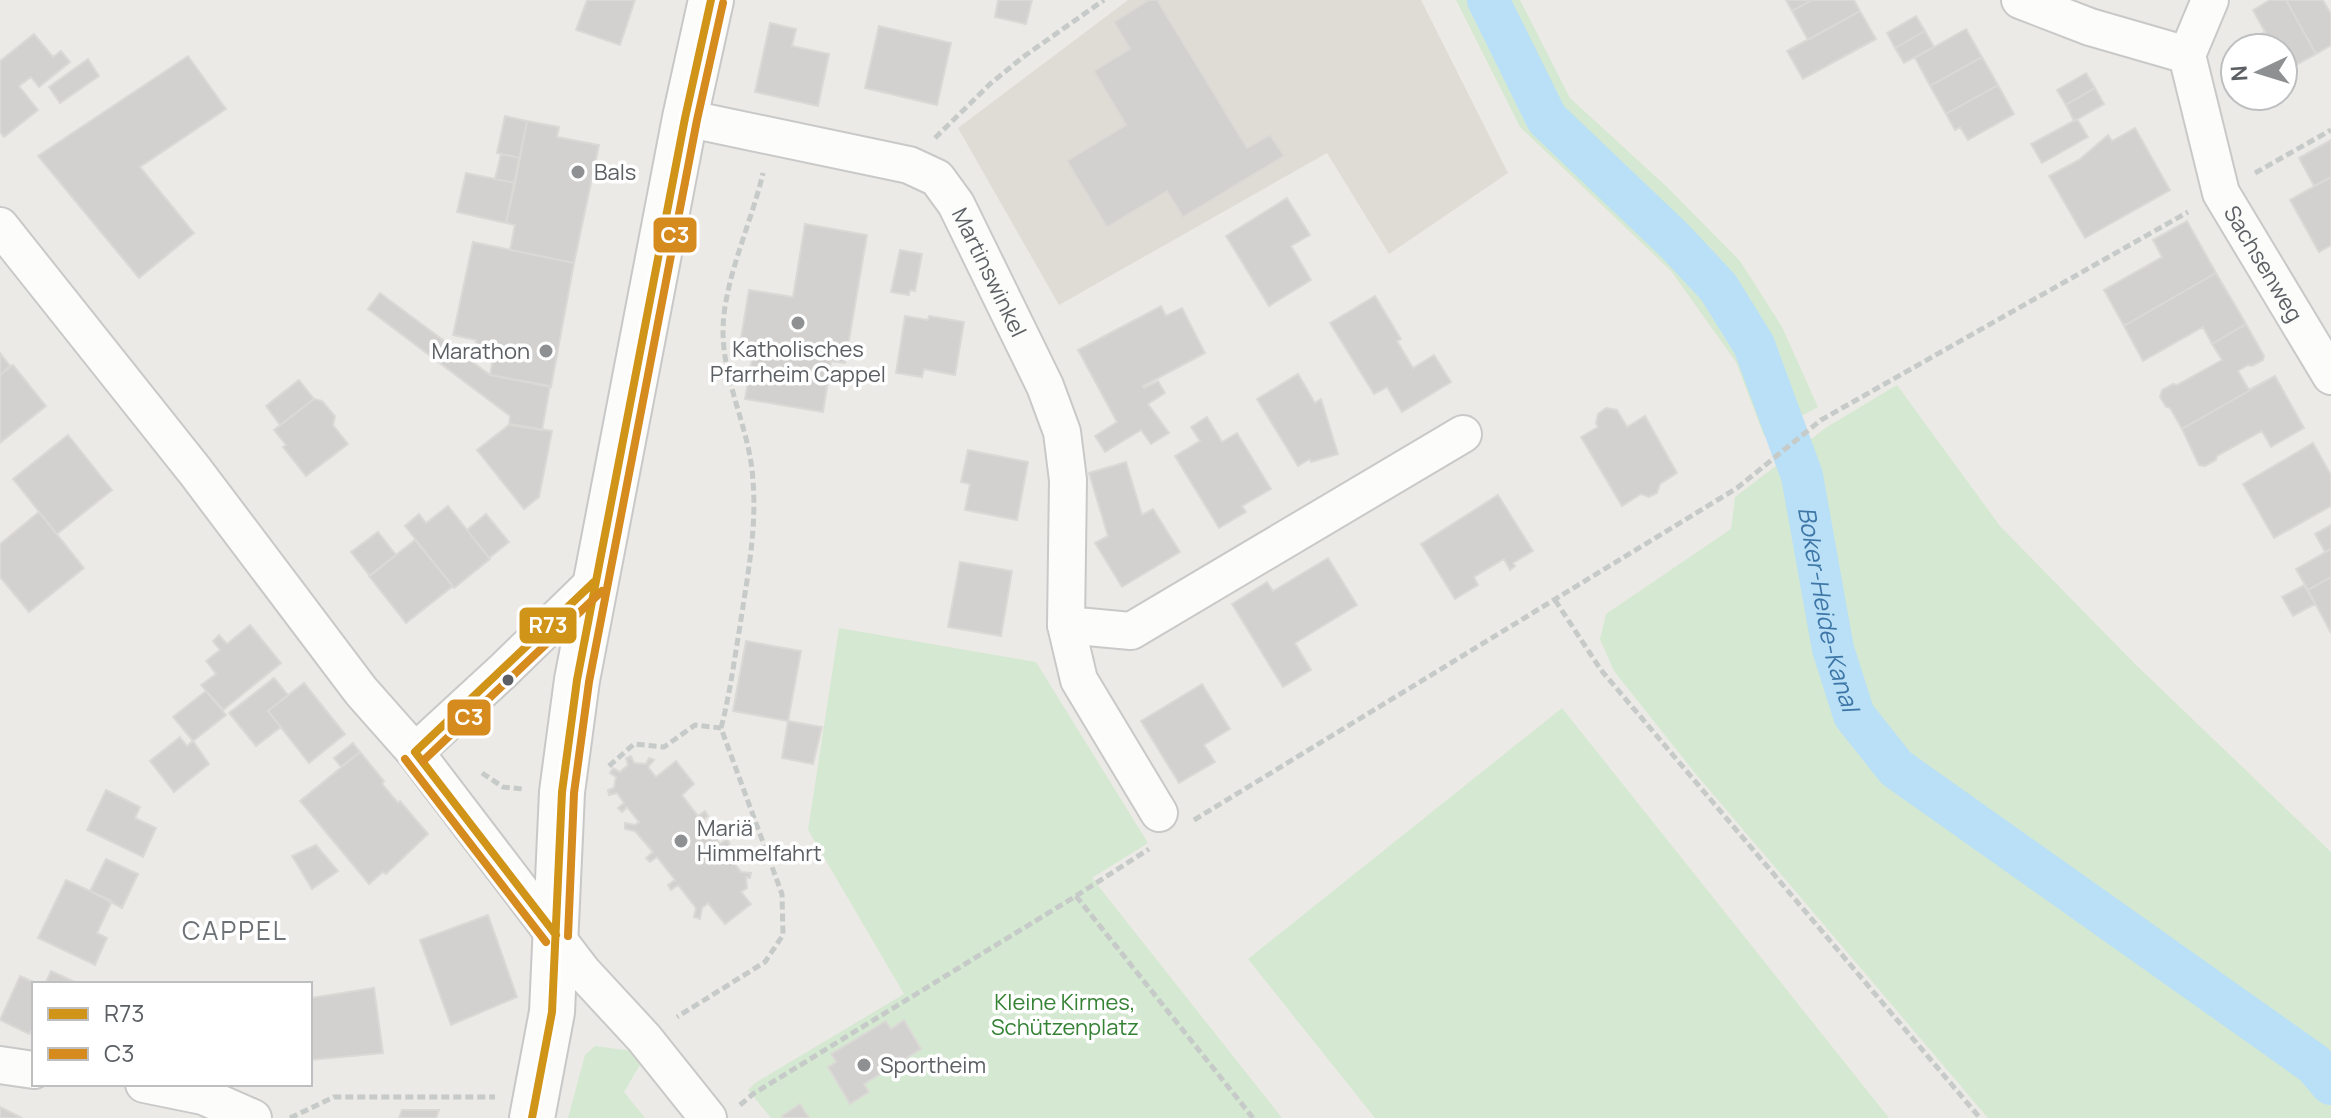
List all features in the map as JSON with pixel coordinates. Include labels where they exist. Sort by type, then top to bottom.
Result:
[{"type":"main road","points":[[535,1108],[552,1012],[562,792],[594,582],[711,0]]},
{"type":"street","points":[[2020,0],[2090,27],[2187,55],[2210,0]]},
{"type":"street","name":"Sachsenweg","points":[[2187,55],[2221,193],[2331,376]]},
{"type":"street","name":"Martinswinkel","points":[[685,118],[909,165],[937,178],[956,204],[1045,386],[1062,432],[1068,480],[1066,625],[1079,680],[1168,827]]},
{"type":"street","points":[[0,226],[195,471],[361,691],[415,752],[582,971],[721,1114]]},
{"type":"street","points":[[1066,625],[1131,631],[1463,434]]},
{"type":"street","points":[[415,752],[594,582]]},
{"type":"street","points":[[0,1065],[32,1070]]},
{"type":"street","points":[[154,1086],[203,1096],[253,1118]]},
{"type":"path","points":[[909,165],[990,84],[1104,0]]},
{"type":"path","points":[[721,1114],[1076,896],[1168,827],[1555,600],[1737,488],[1821,420],[2331,130]]},
{"type":"path","points":[[644,1038],[765,962],[783,935],[782,894],[721,728],[729,697],[751,559],[754,480],[745,435],[732,396],[724,314],[772,136]]},
{"type":"path","points":[[1555,600],[1601,670],[1980,1118]]},
{"type":"path","points":[[605,770],[634,744],[664,747],[695,725],[721,728]]},
{"type":"path","points":[[1076,896],[1253,1118]]},
{"type":"path","points":[[289,1118],[334,1097],[535,1108]]},
{"type":"shaded area","points":[[1128,0],[1421,0],[1508,173],[1389,254],[1327,153],[1059,305],[958,128]]},
{"type":"green space","points":[[1456,0],[1520,0],[1570,98],[1667,187],[1740,261],[1782,327],[1818,407],[1764,436],[1736,362],[1671,271],[1520,127]]},
{"type":"green space","points":[[1897,385],[2000,526],[2134,663],[2331,852],[2331,1118],[1988,1118],[1695,773],[1614,671],[1600,639],[1606,614],[1731,529],[1735,497],[1827,427]]},
{"type":"green space","name":"Kleine Kirmes, Schützenplatz","points":[[839,628],[1036,662],[1148,843],[1092,878],[1282,1118],[771,1118],[748,1090],[755,1083],[904,994],[808,830]]},
{"type":"green space","points":[[1562,708],[1889,1118],[1375,1118],[1248,959]]},
{"type":"green space","points":[[595,1046],[632,1051],[641,1063],[624,1092],[645,1118],[568,1118],[585,1055]]},
{"type":"building","points":[[587,0],[635,0],[620,45],[576,30]]},
{"type":"building","points":[[998,0],[1032,0],[1026,24],[995,17]]},
{"type":"building","points":[[1149,0],[1157,0],[1247,148],[1270,135],[1284,156],[1183,217],[1167,191],[1107,227],[1067,161],[1126,125],[1094,71],[1130,49],[1114,22]]},
{"type":"building","points":[[1786,0],[1812,0],[1792,11]]},
{"type":"building","points":[[1812,0],[1854,0],[1860,11],[1808,40],[1792,11]]},
{"type":"building","points":[[2270,0],[2286,0],[2316,54],[2299,63],[2299,32],[2265,32],[2253,10]]},
{"type":"building","points":[[2286,0],[2323,0],[2331,14],[2331,45],[2316,54]]},
{"type":"building","points":[[1860,11],[1876,39],[1803,79],[1787,51]]},
{"type":"building","points":[[1916,16],[1925,31],[1895,48],[1887,33]]},
{"type":"building","points":[[770,23],[796,29],[792,46],[829,54],[818,106],[755,92]]},
{"type":"building","points":[[879,26],[951,43],[937,105],[865,88]]},
{"type":"building","points":[[1966,29],[1982,57],[1930,86],[1915,58]]},
{"type":"building","points":[[1925,31],[1934,47],[1904,63],[1895,48]]},
{"type":"building","points":[[34,34],[53,57],[61,51],[70,62],[39,87],[31,77],[19,86],[38,110],[4,137],[0,132],[0,61]]},
{"type":"building","points":[[188,56],[226,109],[140,167],[194,233],[139,278],[38,156]]},
{"type":"building","points":[[1982,57],[1998,85],[1946,114],[1930,86]]},
{"type":"building","points":[[88,59],[99,76],[60,103],[49,87]]},
{"type":"building","points":[[2086,73],[2095,88],[2066,105],[2057,90]]},
{"type":"building","points":[[1998,85],[2014,114],[1968,140],[1960,127],[1955,130],[1946,114]]},
{"type":"building","points":[[2095,88],[2104,104],[2074,121],[2066,105]]},
{"type":"building","points":[[505,116],[527,121],[520,158],[497,153]]},
{"type":"building","points":[[2077,119],[2088,137],[2042,163],[2031,144]]},
{"type":"building","points":[[527,121],[559,127],[557,137],[599,145],[574,263],[510,250],[515,225],[506,223]]},
{"type":"building","points":[[2135,128],[2170,190],[2085,238],[2049,176],[2079,160],[2108,135],[2112,141]]},
{"type":"building","points":[[2331,140],[2331,177],[2314,186],[2299,158]]},
{"type":"building","points":[[501,154],[520,158],[515,183],[495,179]]},
{"type":"building","points":[[466,173],[515,183],[506,223],[457,212]]},
{"type":"building","points":[[2331,177],[2331,245],[2319,252],[2290,200]]},
{"type":"building","points":[[1287,198],[1310,235],[1291,246],[1311,280],[1269,306],[1226,236]]},
{"type":"building","points":[[2187,221],[2216,273],[2124,326],[2104,290],[2162,257],[2153,240]]},
{"type":"building","name":"Katholisches Pfarrheim Cappel","points":[[805,224],[867,235],[845,363],[831,361],[823,412],[745,399],[753,353],[739,350],[749,290],[793,297]]},
{"type":"building","points":[[473,242],[574,263],[551,387],[490,375],[494,353],[474,349],[476,340],[453,335]]},
{"type":"building","points":[[900,250],[922,254],[915,291],[910,290],[909,295],[891,292]]},
{"type":"building","points":[[2216,273],[2246,324],[2212,344],[2203,327],[2143,361],[2124,326]]},
{"type":"building","points":[[380,293],[490,375],[550,386],[542,430],[509,425],[510,416],[368,309]]},
{"type":"building","points":[[1375,296],[1401,339],[1397,341],[1413,368],[1434,355],[1451,382],[1402,412],[1387,387],[1374,394],[1330,323]]},
{"type":"building","points":[[1161,306],[1166,316],[1182,308],[1205,353],[1143,386],[1158,381],[1165,393],[1148,404],[1169,433],[1151,444],[1141,430],[1105,452],[1095,436],[1117,422],[1078,350]]},
{"type":"building","points":[[905,316],[928,320],[929,316],[964,322],[955,375],[924,369],[922,377],[896,373]]},
{"type":"building","points":[[2246,324],[2264,356],[2263,360],[2238,371],[2249,390],[2275,376],[2182,429],[2160,397],[2162,390],[2222,360],[2212,344]]},
{"type":"building","points":[[0,353],[10,366],[0,375]]},
{"type":"building","points":[[13,365],[46,406],[0,443],[0,375]]},
{"type":"building","points":[[1298,374],[1315,403],[1321,399],[1338,454],[1311,462],[1310,459],[1298,466],[1257,399]]},
{"type":"building","points":[[2275,376],[2304,428],[2271,447],[2262,431],[2205,466],[2199,465],[2182,429]]},
{"type":"building","points":[[299,380],[314,399],[280,425],[266,406]]},
{"type":"building","points":[[314,399],[322,401],[335,416],[333,425],[348,444],[306,476],[274,430]]},
{"type":"building","points":[[1606,408],[1617,410],[1627,427],[1645,416],[1677,473],[1660,484],[1657,493],[1649,497],[1641,494],[1622,506],[1581,437],[1598,427],[1598,414]]},
{"type":"building","points":[[1207,417],[1222,442],[1237,433],[1271,489],[1242,506],[1246,512],[1219,528],[1175,456],[1200,441],[1191,427]]},
{"type":"building","points":[[510,424],[552,431],[539,497],[524,509],[477,450]]},
{"type":"building","points":[[68,435],[112,490],[57,534],[13,479]]},
{"type":"building","points":[[2313,443],[2331,475],[2331,506],[2274,538],[2243,484]]},
{"type":"building","points":[[968,450],[1028,462],[1017,520],[965,510],[970,484],[961,482]]},
{"type":"building","points":[[1126,462],[1142,515],[1153,509],[1180,552],[1122,587],[1095,543],[1108,536],[1089,473]]},
{"type":"building","points":[[1498,495],[1533,551],[1513,563],[1515,566],[1510,570],[1504,559],[1474,577],[1478,585],[1455,599],[1421,544]]},
{"type":"building","points":[[448,506],[490,559],[454,588],[405,526],[419,514],[426,523]]},
{"type":"building","points":[[39,512],[84,568],[29,612],[0,577],[0,544]]},
{"type":"building","points":[[486,514],[509,542],[489,558],[467,530]]},
{"type":"building","points":[[2331,525],[2331,549],[2325,552],[2315,534]]},
{"type":"building","points":[[378,532],[396,555],[370,576],[351,552]]},
{"type":"building","points":[[415,540],[453,586],[406,623],[369,576]]},
{"type":"building","points":[[2331,549],[2331,577],[2308,590],[2296,569]]},
{"type":"building","points":[[1328,558],[1357,605],[1295,643],[1311,670],[1283,687],[1232,604],[1267,582],[1273,591]]},
{"type":"building","points":[[960,562],[1012,571],[1001,636],[948,627]]},
{"type":"building","points":[[2331,577],[2331,633],[2308,590]]},
{"type":"building","points":[[2304,585],[2315,604],[2293,616],[2282,597]]},
{"type":"building","points":[[250,625],[281,663],[223,710],[201,685],[216,674],[206,661],[220,650],[213,641],[219,635],[227,644]]},
{"type":"building","points":[[746,641],[801,651],[788,721],[733,711]]},
{"type":"building","points":[[274,678],[288,695],[268,711],[281,727],[256,746],[229,713]]},
{"type":"building","points":[[304,683],[345,734],[309,763],[268,711]]},
{"type":"building","points":[[1202,684],[1230,729],[1204,745],[1215,762],[1179,783],[1141,721]]},
{"type":"building","points":[[206,691],[226,715],[193,741],[173,717]]},
{"type":"building","points":[[788,721],[822,727],[813,764],[782,758]]},
{"type":"building","points":[[180,737],[187,746],[193,741],[209,764],[174,792],[150,761]]},
{"type":"building","points":[[353,743],[360,752],[341,767],[334,758]]},
{"type":"building","points":[[360,752],[384,781],[382,784],[428,834],[386,874],[383,872],[369,884],[300,801]]},
{"type":"building","name":"Mariä Himmelfahrt","points":[[631,756],[634,763],[646,764],[649,758],[654,760],[648,767],[656,777],[676,761],[694,784],[682,795],[698,816],[705,811],[708,816],[702,821],[720,844],[727,839],[730,844],[724,849],[741,872],[751,873],[750,878],[746,877],[747,888],[741,892],[751,904],[725,924],[708,903],[702,908],[700,919],[694,917],[696,908],[678,885],[671,890],[668,885],[675,880],[657,857],[650,862],[646,858],[653,852],[635,831],[625,829],[625,823],[635,825],[639,822],[627,807],[622,812],[618,808],[624,803],[617,793],[609,795],[608,790],[614,788],[616,777],[610,773],[613,768],[620,772],[628,765],[626,758]]},
{"type":"building","points":[[106,790],[140,807],[135,818],[156,828],[143,857],[87,830]]},
{"type":"building","points":[[316,845],[338,871],[312,889],[292,856]]},
{"type":"building","points":[[106,859],[138,874],[122,908],[90,891]]},
{"type":"building","points":[[66,880],[112,901],[97,933],[107,938],[95,965],[38,938]]},
{"type":"building","points":[[488,915],[517,997],[451,1025],[420,940]]},
{"type":"building","points":[[51,971],[75,982],[46,982]]},
{"type":"building","points":[[20,976],[34,982],[32,1029],[29,1034],[0,1020]]},
{"type":"building","points":[[374,988],[383,1053],[312,1060],[312,998]]},
{"type":"building","name":"Sportheim","points":[[904,1020],[921,1049],[864,1084],[869,1092],[850,1104],[828,1067],[836,1062],[831,1054],[886,1021],[891,1029]]},
{"type":"building","points":[[800,1104],[809,1118],[783,1118],[782,1116]]},
{"type":"building","points":[[0,1107],[22,1118],[0,1118]]},
{"type":"building","points":[[402,1110],[439,1110],[436,1118],[399,1118]]},
{"type":"waterway","name":"Boker-Heide-Kanal","points":[[1488,0],[1547,119],[1674,240],[1718,287],[1754,345],[1802,476],[1833,649],[1854,715],[1896,768],[2314,1064],[2331,1084]]},
{"type":"transit line","name":"R73","points":[[532,1118],[552,1012],[562,792],[577,680],[685,118],[711,0]]},
{"type":"transit line","name":"C3","points":[[568,936],[574,793],[589,682],[697,120],[723,3]]},
{"type":"transit line","name":"R73","points":[[415,752],[594,582]]},
{"type":"transit line","name":"C3","points":[[423,761],[602,591]]},
{"type":"transit line","name":"R73","points":[[415,752],[556,935]]},
{"type":"transit line","name":"C3","points":[[405,759],[546,942]]},
{"type":"place","name":"Bals","points":[[578,172]]},
{"type":"place","name":"Katholisches Pfarrheim Cappel","points":[[798,323]]},
{"type":"place","name":"Marathon","points":[[546,351]]},
{"type":"place","name":"Mariä Himmelfahrt","points":[[681,841]]},
{"type":"place","name":"Sportheim","points":[[864,1065]]},
{"type":"district","name":"CAPPEL","points":[[235,930]]}]
